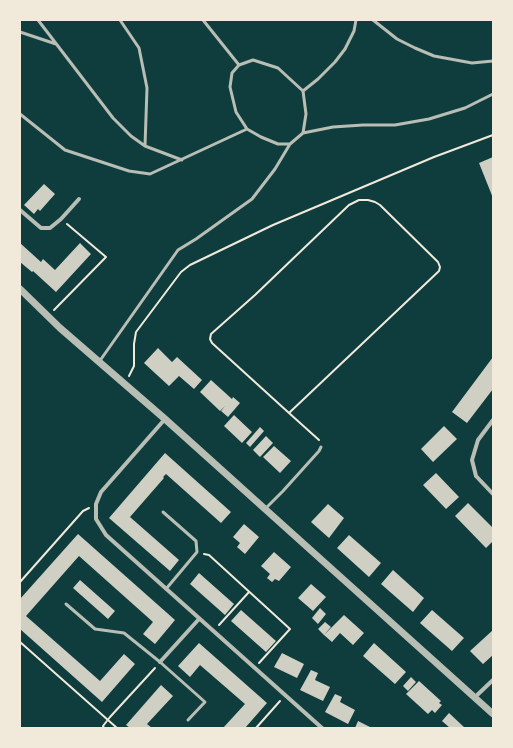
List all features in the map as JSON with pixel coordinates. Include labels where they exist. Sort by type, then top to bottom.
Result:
[{"type":"street","points":[[20,210],[41,228],[50,228],[61,219],[79,199]]},
{"type":"street","points":[[20,289],[99,362],[165,419],[493,714]]},
{"type":"street","points":[[165,419],[101,492],[96,504],[96,519],[106,535],[322,728]]},
{"type":"street","points":[[493,420],[478,440],[472,460],[476,476],[493,494]]},
{"type":"street","points":[[160,662],[199,619]]},
{"type":"street","points":[[474,698],[493,680]]},
{"type":"lane","points":[[38,20],[113,118],[131,136],[145,146],[182,160]]},
{"type":"lane","points":[[120,20],[139,48],[146,81],[145,146]]},
{"type":"lane","points":[[203,20],[239,65]]},
{"type":"lane","points":[[303,91],[318,79],[345,49],[354,31],[356,20]]},
{"type":"lane","points":[[373,20],[397,39],[434,56],[472,63],[493,61]]},
{"type":"lane","points":[[20,32],[57,44]]},
{"type":"lane","points":[[290,144],[278,144],[261,137],[247,128],[236,112],[230,87],[232,73],[239,65],[253,60],[278,68],[303,91],[306,114],[303,133]]},
{"type":"lane","points":[[99,362],[178,250],[252,199],[275,170],[290,144],[303,133],[333,127],[395,125],[429,119],[465,108],[493,94]]},
{"type":"lane","points":[[20,114],[65,150],[129,171],[150,174],[247,128]]},
{"type":"lane","points":[[265,509],[283,491],[321,447]]},
{"type":"lane","points":[[163,512],[196,541],[197,552],[166,589]]},
{"type":"lane","points":[[66,604],[95,629],[124,633],[160,662],[205,702],[188,720]]},
{"type":"path","points":[[124,383],[132,372],[134,366],[134,344],[136,332],[181,272],[190,265],[273,226],[434,157],[493,135]]},
{"type":"path","points":[[289,412],[439,270],[440,267],[438,262],[380,205],[374,202],[359,200],[349,205],[255,295],[211,334],[210,339],[212,343],[322,443],[321,447]]},
{"type":"path","points":[[48,316],[106,257],[61,219]]},
{"type":"path","points":[[20,582],[83,511],[96,504]]},
{"type":"path","points":[[197,552],[209,555],[290,629],[254,668]]},
{"type":"path","points":[[213,632],[249,592]]},
{"type":"path","points":[[20,642],[117,728]]},
{"type":"path","points":[[104,728],[103,726],[108,720],[160,662]]},
{"type":"path","points":[[256,728],[285,696]]},
{"type":"building","points":[[493,157],[493,198],[479,163]]},
{"type":"building","points":[[44,184],[55,194],[40,211],[38,209],[34,214],[24,205]]},
{"type":"building","points":[[20,243],[41,262],[43,259],[55,270],[80,243],[91,254],[56,292],[33,271],[32,272],[20,262]]},
{"type":"building","points":[[158,348],[172,362],[177,357],[202,380],[194,389],[179,376],[169,386],[144,363]]},
{"type":"building","points":[[493,357],[493,389],[467,423],[452,412]]},
{"type":"building","points":[[211,380],[232,399],[233,397],[240,403],[228,417],[221,411],[225,406],[220,411],[200,392]]},
{"type":"building","points":[[234,415],[252,432],[242,443],[224,426]]},
{"type":"building","points":[[444,426],[457,439],[433,462],[421,449]]},
{"type":"building","points":[[260,427],[264,431],[250,447],[246,443]]},
{"type":"building","points":[[266,436],[273,443],[260,457],[253,450]]},
{"type":"building","points":[[274,446],[291,461],[280,473],[263,457]]},
{"type":"building","points":[[165,453],[231,512],[221,523],[166,474],[130,517],[179,560],[170,571],[109,518]]},
{"type":"building","points":[[436,473],[459,497],[446,509],[423,485]]},
{"type":"building","points":[[468,503],[493,528],[493,541],[486,548],[455,516]]},
{"type":"building","points":[[328,504],[344,518],[329,538],[311,522]]},
{"type":"building","points":[[244,524],[259,537],[245,554],[237,547],[240,543],[233,537]]},
{"type":"building","points":[[78,534],[175,620],[155,644],[143,634],[153,622],[79,556],[26,616],[100,681],[124,654],[135,664],[102,702],[20,629],[20,599]]},
{"type":"building","points":[[349,535],[381,563],[369,577],[337,548]]},
{"type":"building","points":[[274,552],[291,567],[279,581],[275,579],[272,582],[267,578],[270,574],[261,566]]},
{"type":"building","points":[[393,570],[424,598],[413,612],[381,584]]},
{"type":"building","points":[[199,573],[234,604],[225,615],[190,584]]},
{"type":"building","points":[[80,580],[115,611],[108,619],[73,588]]},
{"type":"building","points":[[311,584],[326,597],[313,611],[298,598]]},
{"type":"building","points":[[320,608],[326,614],[318,624],[312,618]]},
{"type":"building","points":[[241,610],[276,641],[266,652],[231,621]]},
{"type":"building","points":[[432,610],[464,638],[452,651],[420,623]]},
{"type":"building","points":[[344,615],[364,633],[353,645],[340,633],[332,642],[324,635]]},
{"type":"building","points":[[325,622],[331,627],[324,635],[318,629]]},
{"type":"building","points":[[493,630],[493,655],[483,664],[470,651]]},
{"type":"building","points":[[199,643],[267,703],[245,728],[223,728],[245,704],[200,665],[190,677],[178,666]]},
{"type":"building","points":[[374,643],[406,672],[395,684],[363,656]]},
{"type":"building","points":[[282,653],[304,664],[297,678],[274,667]]},
{"type":"building","points":[[311,670],[318,673],[315,680],[330,687],[323,701],[300,690]]},
{"type":"building","points":[[411,677],[416,682],[408,691],[403,686]]},
{"type":"building","points":[[419,681],[441,701],[439,703],[442,705],[435,713],[432,710],[428,714],[406,694]]},
{"type":"building","points":[[161,685],[173,696],[147,724],[152,728],[130,728],[126,725]]},
{"type":"building","points":[[335,694],[342,697],[340,702],[355,710],[348,724],[325,712]]},
{"type":"building","points":[[449,713],[465,728],[450,728],[442,721]]},
{"type":"building","points":[[358,721],[372,728],[355,728]]}]
